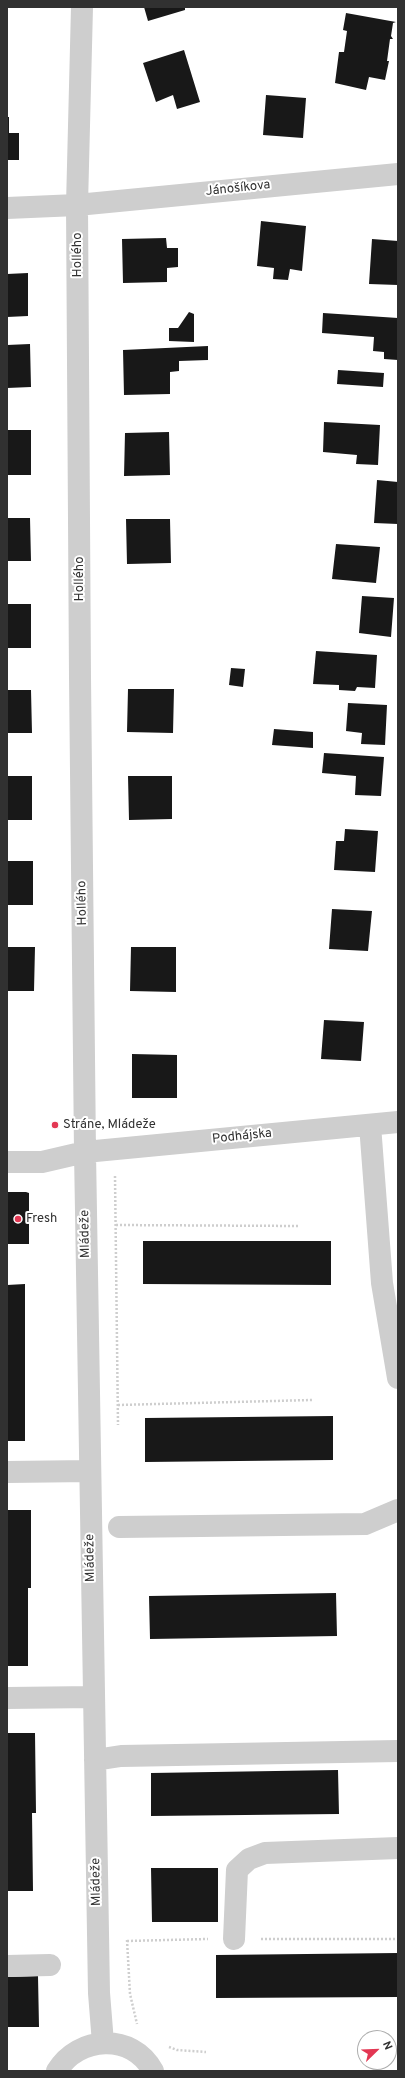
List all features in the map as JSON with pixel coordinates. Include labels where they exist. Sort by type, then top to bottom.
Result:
[{"type":"street","name":"Hollého","points":[[82,7],[78,205],[85,1152]]},
{"type":"street","name":"Jánošíkova","points":[[7,208],[78,205],[398,174]]},
{"type":"street","name":"Podhájska","points":[[85,1152],[398,1122]]},
{"type":"street","points":[[370,1125],[382,1283],[398,1378]]},
{"type":"street","points":[[7,1162],[42,1162],[85,1152]]},
{"type":"street","name":"Mládeže","points":[[85,1152],[99,1993],[103,2043]]},
{"type":"street","points":[[7,1472],[90,1471]]},
{"type":"street","points":[[119,1527],[365,1524],[398,1510]]},
{"type":"street","points":[[7,1698],[94,1697]]},
{"type":"street","points":[[95,1760],[121,1756],[398,1752]]},
{"type":"street","points":[[234,1939],[237,1870],[249,1859],[265,1853],[398,1848]]},
{"type":"street","points":[[7,1966],[50,1965]]},
{"type":"street","points":[[57,2071],[62,2063],[76,2051],[84,2047],[103,2043],[114,2044],[134,2052],[143,2058],[153,2071]]},
{"type":"path","points":[[115,1150],[118,1426]]},
{"type":"path","points":[[116,1225],[300,1226]]},
{"type":"path","points":[[118,1405],[312,1400]]},
{"type":"path","points":[[127,1933],[130,1994],[138,2029]]},
{"type":"path","points":[[164,2045],[177,2050],[206,2052]]},
{"type":"building","points":[[144,7],[185,7],[185,10],[148,21]]},
{"type":"building","points":[[346,13],[396,22],[393,23],[391,36],[393,39],[390,39],[387,61],[389,61],[385,80],[369,77],[366,90],[335,83],[339,52],[344,52],[347,31],[343,30]]},
{"type":"building","points":[[184,50],[200,102],[177,109],[173,95],[156,102],[143,63]]},
{"type":"building","points":[[266,95],[306,98],[303,138],[263,135]]},
{"type":"building","points":[[7,117],[9,117],[9,133],[19,133],[19,160],[7,160]]},
{"type":"building","points":[[261,221],[306,226],[302,271],[290,269],[288,280],[273,279],[274,268],[257,266]]},
{"type":"building","points":[[166,238],[167,248],[178,248],[178,267],[167,268],[167,282],[123,283],[122,239]]},
{"type":"building","points":[[372,239],[398,241],[398,285],[369,284]]},
{"type":"building","points":[[28,273],[28,316],[7,317],[7,274]]},
{"type":"building","points":[[189,312],[194,314],[194,342],[169,341],[169,328],[178,328]]},
{"type":"building","points":[[323,313],[398,318],[398,360],[384,359],[384,352],[373,351],[374,337],[322,333]]},
{"type":"building","points":[[30,344],[31,387],[7,388],[7,345]]},
{"type":"building","points":[[208,346],[208,360],[179,361],[179,371],[170,372],[170,394],[124,395],[123,350]]},
{"type":"building","points":[[338,370],[384,373],[383,387],[337,384]]},
{"type":"building","points":[[324,422],[380,425],[378,465],[356,464],[357,455],[323,452]]},
{"type":"building","points":[[7,430],[31,430],[31,475],[7,475]]},
{"type":"building","points":[[169,432],[170,475],[124,476],[125,433]]},
{"type":"building","points":[[377,480],[398,482],[398,524],[374,523]]},
{"type":"building","points":[[7,518],[30,518],[31,561],[7,561]]},
{"type":"building","points":[[126,519],[170,519],[171,563],[127,564]]},
{"type":"building","points":[[336,544],[380,547],[376,583],[332,579]]},
{"type":"building","points":[[362,596],[394,598],[391,637],[359,633]]},
{"type":"building","points":[[7,604],[31,604],[31,648],[7,648]]},
{"type":"building","points":[[316,651],[377,655],[375,688],[357,687],[355,691],[339,690],[339,685],[313,684]]},
{"type":"building","points":[[231,668],[245,669],[243,687],[229,685]]},
{"type":"building","points":[[128,689],[174,689],[173,733],[127,732]]},
{"type":"building","points":[[7,690],[31,690],[32,733],[7,733]]},
{"type":"building","points":[[348,703],[387,705],[385,745],[361,744],[362,733],[346,731]]},
{"type":"building","points":[[274,729],[313,732],[313,748],[272,745]]},
{"type":"building","points":[[324,753],[384,757],[381,796],[355,795],[356,776],[322,773]]},
{"type":"building","points":[[7,776],[32,776],[32,820],[7,820]]},
{"type":"building","points":[[128,776],[172,776],[172,819],[129,820]]},
{"type":"building","points":[[345,829],[378,831],[375,872],[334,870],[336,841],[344,841]]},
{"type":"building","points":[[7,861],[33,861],[33,905],[7,905]]},
{"type":"building","points":[[332,909],[372,911],[368,951],[329,949]]},
{"type":"building","points":[[7,947],[35,947],[34,991],[7,991]]},
{"type":"building","points":[[131,947],[176,947],[176,992],[130,991]]},
{"type":"building","points":[[324,1020],[364,1022],[361,1061],[321,1059]]},
{"type":"building","points":[[132,1054],[177,1055],[177,1098],[132,1098]]},
{"type":"building","name":"Fresh","points":[[7,1192],[29,1193],[29,1244],[7,1244]]},
{"type":"building","points":[[143,1241],[331,1241],[331,1285],[143,1284]]},
{"type":"building","points":[[25,1284],[25,1441],[7,1441],[7,1285]]},
{"type":"building","points":[[333,1416],[333,1460],[145,1462],[145,1418]]},
{"type":"building","points":[[7,1510],[31,1510],[31,1588],[28,1588],[28,1666],[7,1666]]},
{"type":"building","points":[[336,1593],[337,1636],[150,1639],[149,1596]]},
{"type":"building","points":[[7,1733],[35,1733],[36,1813],[32,1813],[33,1891],[7,1891]]},
{"type":"building","points":[[338,1770],[339,1814],[151,1816],[151,1773]]},
{"type":"building","points":[[151,1868],[218,1868],[218,1922],[152,1922]]},
{"type":"building","points":[[398,1953],[398,1997],[216,1998],[216,1955]]},
{"type":"building","points":[[38,1976],[39,2027],[7,2027],[7,1977]]},
{"type":"place","name":"Stráne, Mládeže","points":[[55,1125]]},
{"type":"place","name":"Fresh","points":[[18,1219]]}]
